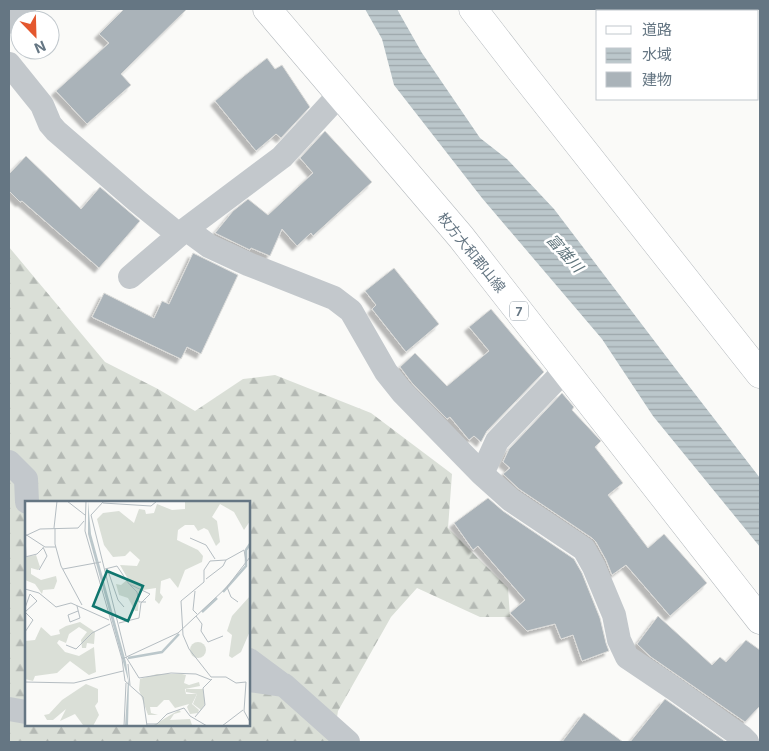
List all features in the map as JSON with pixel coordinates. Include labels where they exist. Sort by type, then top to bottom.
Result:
[{"type":"main road","name":"枚方大和郡山線","points":[[268,9],[461,237],[760,620]]},
{"type":"main road","points":[[473,9],[760,374]]},
{"type":"street","points":[[9,22],[24,9]]},
{"type":"street","points":[[9,64],[42,105],[50,124],[56,132],[137,201],[182,232],[209,246],[248,264],[334,298],[351,311],[386,372],[402,392],[482,474],[511,500],[584,549],[594,567],[614,615],[618,640],[628,657],[747,742]]},
{"type":"street","points":[[130,277],[182,232],[282,158],[340,94]]},
{"type":"street","points":[[482,474],[497,441],[564,370]]},
{"type":"street","points":[[9,462],[26,480],[27,501]]},
{"type":"street","points":[[250,661],[284,686],[348,742]]},
{"type":"street","points":[[250,680],[284,686]]},
{"type":"street","points":[[9,709],[25,712]]},
{"type":"green space","points":[[9,247],[105,362],[158,389],[195,411],[243,379],[275,375],[371,413],[452,474],[448,528],[508,588],[510,617],[480,617],[417,588],[391,617],[338,711],[333,742],[9,742]]},
{"type":"water","name":"富雄川","points":[[365,9],[397,9],[422,53],[480,138],[507,159],[554,209],[760,478],[760,547],[653,416],[602,339],[482,198],[394,85],[382,39]]},
{"type":"building","points":[[124,9],[187,9],[121,74],[131,85],[87,124],[56,91],[109,43],[99,34]]},
{"type":"building","points":[[267,58],[275,69],[282,65],[310,107],[281,138],[276,134],[256,151],[215,101]]},
{"type":"building","points":[[325,131],[372,182],[313,236],[311,233],[297,246],[282,229],[270,256],[251,248],[250,250],[215,233],[233,211],[248,199],[268,215],[313,173],[300,158]]},
{"type":"building","points":[[26,156],[81,209],[100,187],[140,221],[99,268],[9,191],[9,174]]},
{"type":"building","points":[[193,253],[238,275],[201,354],[187,347],[181,359],[92,317],[104,293],[154,318],[162,301],[169,304]]},
{"type":"building","points":[[394,268],[439,324],[406,352],[372,309],[376,305],[365,291]]},
{"type":"building","points":[[491,309],[544,372],[487,431],[481,442],[474,436],[469,440],[450,417],[447,419],[412,383],[400,367],[415,353],[447,386],[489,351],[469,327]]},
{"type":"building","points":[[562,393],[574,407],[572,410],[601,441],[595,447],[623,483],[608,495],[648,548],[664,534],[707,583],[670,616],[626,565],[612,575],[606,560],[592,538],[519,489],[503,474],[510,468],[503,462],[509,449]]},
{"type":"building","points":[[488,498],[503,511],[574,559],[582,573],[600,618],[609,651],[582,661],[573,635],[561,639],[555,624],[527,631],[510,613],[525,600],[478,546],[473,550],[454,523]]},
{"type":"building","points":[[658,616],[712,665],[720,657],[726,662],[746,640],[760,650],[760,706],[745,722],[651,657],[637,644]]},
{"type":"building","points":[[665,699],[726,742],[630,742]]},
{"type":"building","points":[[584,713],[623,742],[562,742]]}]
